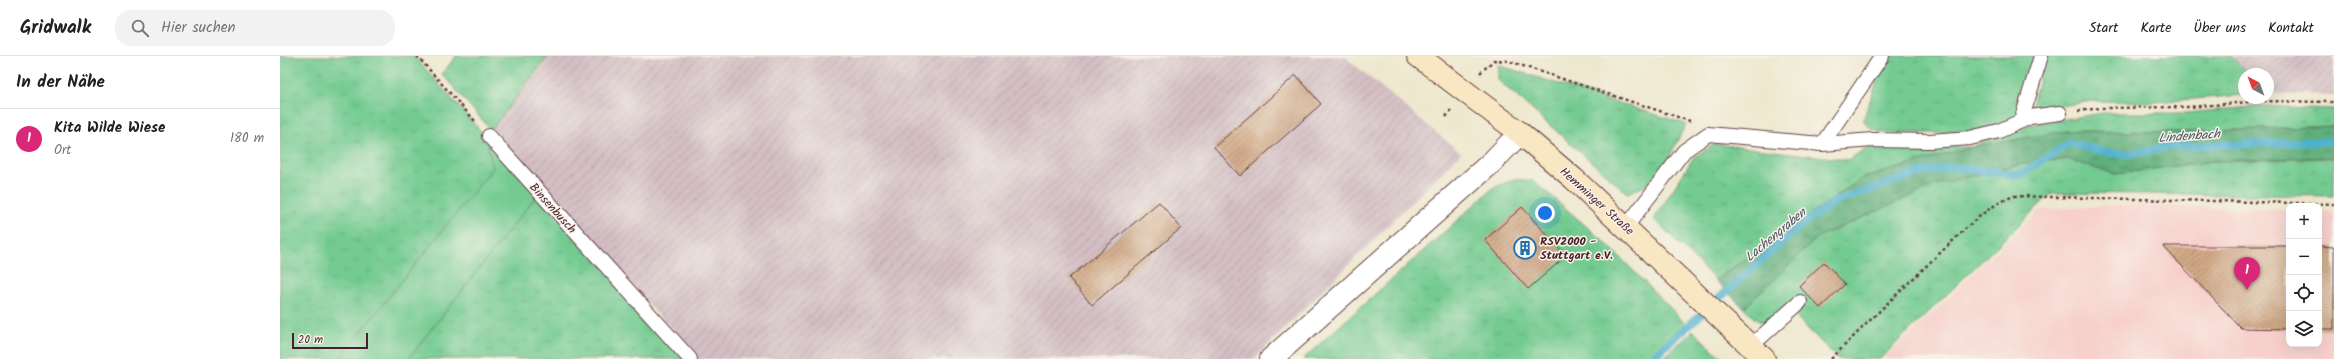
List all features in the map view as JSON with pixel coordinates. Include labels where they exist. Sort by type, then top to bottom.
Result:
[{"type":"main road","name":"Hemminger Straße","points":[[1418,56],[1520,133],[1626,227],[1733,330],[1758,352]]},
{"type":"street","points":[[1271,359],[1492,162],[1520,133]]},
{"type":"lane","points":[[1822,144],[1882,56]]},
{"type":"lane","points":[[2022,121],[2041,56]]},
{"type":"lane","points":[[1626,227],[1684,151],[1708,134],[1822,144],[1873,140],[1930,141],[1970,138],[2000,131],[2030,117],[2060,113]]},
{"type":"lane","name":"Binsenbusch","points":[[488,136],[690,359]]},
{"type":"lane","points":[[1758,352],[1800,302]]},
{"type":"path","points":[[417,56],[488,136]]},
{"type":"path","points":[[1479,74],[1494,60],[1508,61],[1692,121],[1700,125],[1708,134]]},
{"type":"path","points":[[2060,113],[2100,108],[2189,107],[2260,101],[2334,102]]},
{"type":"path","points":[[1830,359],[1895,295],[1982,214],[1999,201],[2014,196],[2334,204]]},
{"type":"shaded area","points":[[548,56],[1344,56],[1461,153],[1254,359],[698,359],[491,130]]},
{"type":"shaded area","points":[[2231,56],[2334,56],[2334,95],[2274,93],[2274,68],[2243,68]]},
{"type":"shaded area","points":[[2118,205],[2286,210],[2286,347],[2322,347],[2322,211],[2334,212],[2334,359],[1884,359],[2040,210]]},
{"type":"green space","points":[[280,56],[414,56],[486,137],[493,168],[339,359],[280,359]]},
{"type":"green space","points":[[456,56],[548,56],[491,130],[442,74]]},
{"type":"green space","points":[[1892,56],[2035,56],[2017,118],[1969,133],[1882,133],[1871,129],[1863,120],[1879,76]]},
{"type":"green space","points":[[2046,56],[2231,56],[2243,68],[2238,68],[2238,95],[2155,102],[2092,101],[2030,111]]},
{"type":"green space","points":[[1498,65],[1686,124],[1665,165],[1645,186],[1627,193],[1498,80]]},
{"type":"green space","points":[[2261,106],[2334,109],[2334,126],[2186,132],[2066,131],[1863,178],[1715,280],[1654,219],[1694,157],[1715,144],[1849,160],[1870,145],[1971,147],[2028,125],[2102,113],[2185,113]]},
{"type":"green space","points":[[2334,126],[2334,157],[2213,161],[2115,174],[2067,159],[2023,164],[1938,184],[1818,237],[1744,308],[1715,280],[1863,178],[1971,147],[2066,131],[2186,132]]},
{"type":"green space","points":[[486,137],[537,195],[408,359],[339,359],[493,168]]},
{"type":"green space","points":[[2334,158],[2334,196],[2052,193],[1880,359],[1838,359],[1788,309],[1775,319],[1766,323],[1756,319],[1744,308],[1818,237],[1938,184],[2023,164],[2067,159],[2115,174],[2213,161]]},
{"type":"green space","points":[[1514,179],[1534,181],[1609,246],[1687,325],[1648,359],[1303,359],[1493,188]]},
{"type":"green space","points":[[537,195],[686,359],[408,359]]},
{"type":"green space","points":[[1693,331],[1723,359],[1662,359]]},
{"type":"building","points":[[1296,75],[1321,104],[1240,176],[1214,147]]},
{"type":"building","points":[[1159,202],[1181,228],[1092,305],[1069,278]]},
{"type":"building","name":"RSV2000 - Stuttgart e.V.","points":[[1522,207],[1566,256],[1528,289],[1485,240]]},
{"type":"building","points":[[2163,246],[2286,246],[2286,329],[2241,328]]},
{"type":"building","points":[[2322,246],[2334,247],[2334,329],[2322,329]]},
{"type":"building","points":[[1824,262],[1845,284],[1820,308],[1799,286]]},
{"type":"waterway","name":"Lachengraben","points":[[1651,359],[1801,225],[1835,202],[1922,172],[1954,167],[2020,175],[2070,143],[2116,154],[2126,154],[2149,151],[2163,147],[2334,141]]},
{"type":"place","name":"RSV2000 - Stuttgart e.V.","points":[[1525,248]]},
{"type":"place","name":"Kita Wilde Wiese","points":[[2247,290]]},
{"type":"water label","name":"Lindenbach","points":[[2189,135]]}]
